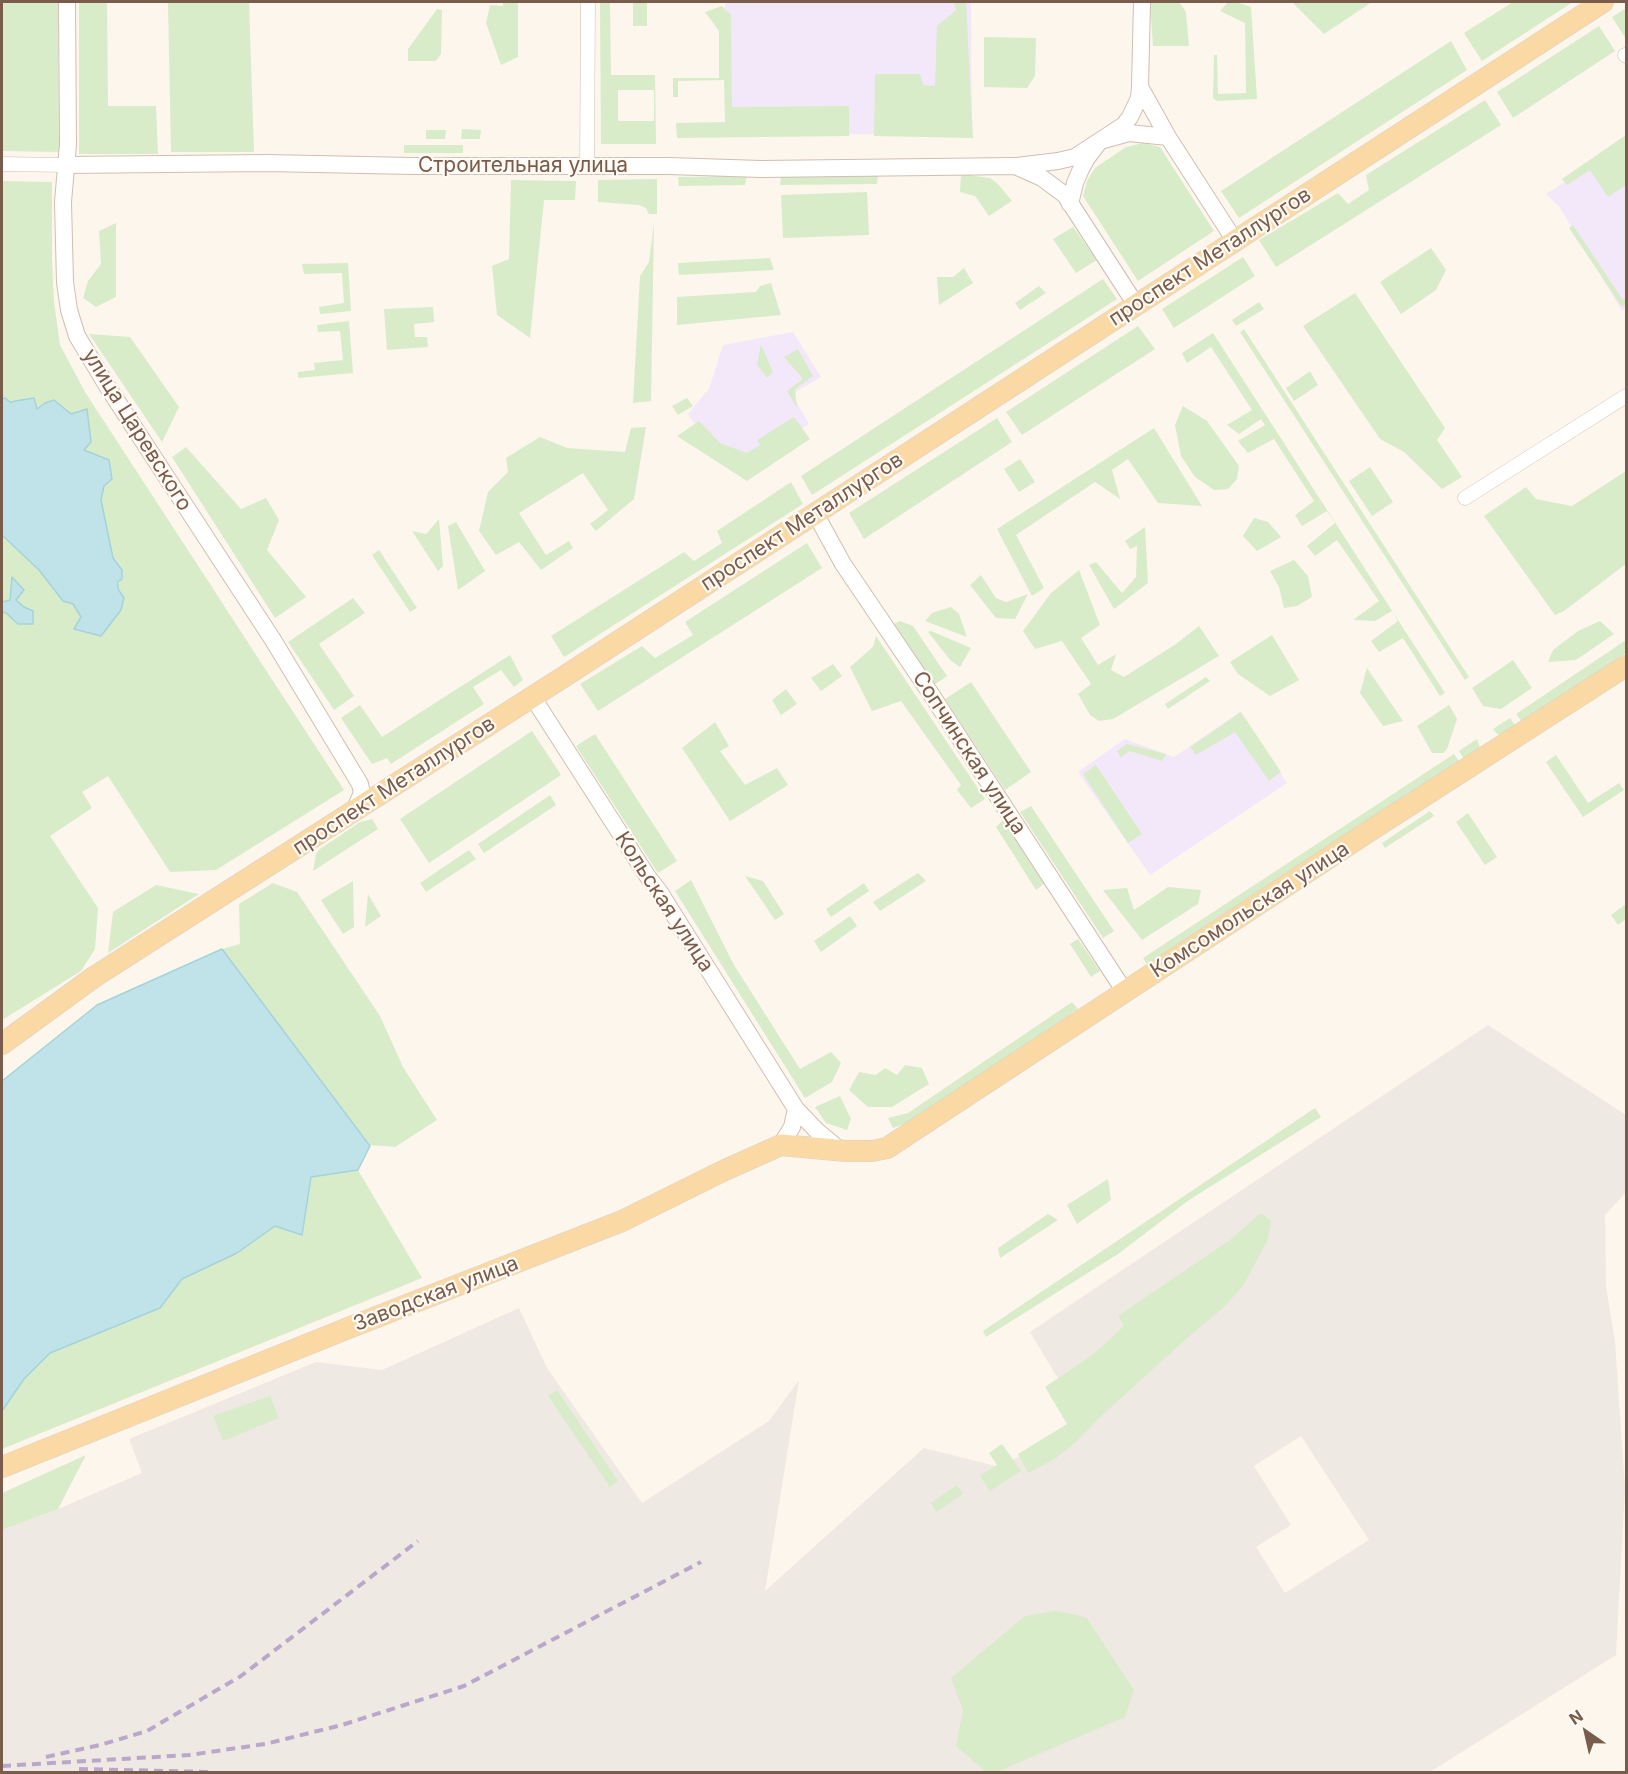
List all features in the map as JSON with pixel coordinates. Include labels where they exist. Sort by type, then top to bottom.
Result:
[{"type":"main road","name":"проспект Металлургов","points":[[2,1044],[94,977],[391,788],[1604,2]]},
{"type":"main road","name":"Комсомольская улица","points":[[872,1151],[887,1148],[901,1140],[1368,832],[1626,666]]},
{"type":"main road","name":"Заводская улица","points":[[2,1467],[622,1221],[781,1145],[841,1151],[872,1151]]},
{"type":"street","name":"улица Царевского","points":[[67,2],[66,165],[63,202],[64,282],[77,336],[108,389],[273,640],[360,784]]},
{"type":"street","points":[[587,166],[588,2]]},
{"type":"street","points":[[1015,166],[1058,162],[1075,157],[1124,125],[1139,98],[1142,2]]},
{"type":"street","points":[[1140,87],[1168,138],[1235,241]]},
{"type":"street","points":[[1070,204],[1081,169],[1100,141],[1129,133],[1168,138]]},
{"type":"street","name":"Строительная улица","points":[[2,164],[266,163],[761,169],[1015,166],[1042,178],[1065,195],[1136,305]]},
{"type":"street","points":[[1465,498],[1626,396]]},
{"type":"street","name":"Сопчинская улица","points":[[815,513],[843,564],[931,694],[1125,992]]},
{"type":"street","name":"Кольская улица","points":[[532,696],[659,891],[796,1109],[841,1151]]},
{"type":"street","points":[[360,784],[368,789],[391,788]]},
{"type":"street","points":[[354,811],[362,793],[360,784]]},
{"type":"street","points":[[781,1145],[792,1127],[796,1109]]},
{"type":"shaded area","points":[[725,2],[971,2],[972,136],[727,132]]},
{"type":"shaded area","points":[[1626,142],[1626,308],[1622,311],[1559,206],[1546,194]]},
{"type":"shaded area","points":[[793,332],[821,377],[792,394],[809,424],[745,465],[706,443],[688,414],[709,389],[723,345]]},
{"type":"shaded area","points":[[1240,712],[1287,783],[1150,875],[1078,772],[1125,739],[1174,757]]},
{"type":"shaded area","points":[[1488,1025],[1626,1115],[1626,1192],[1605,1215],[1606,1287],[1615,1341],[1625,1488],[1616,1655],[1430,1772],[2,1772],[2,1530],[142,1473],[129,1439],[316,1362],[382,1370],[519,1308],[547,1368],[642,1503],[769,1421],[799,1380],[765,1591],[924,1448],[1000,1467],[1083,1420],[1030,1332]],"holes":[[[1301,1436],[1369,1540],[1285,1593],[1256,1547],[1291,1525],[1254,1466]]]},
{"type":"green space","points":[[2,2],[58,2],[59,152],[2,151]]},
{"type":"green space","points":[[79,2],[107,2],[108,106],[156,106],[158,154],[79,154]]},
{"type":"green space","points":[[168,2],[249,2],[254,152],[171,152]]},
{"type":"green space","points":[[503,2],[518,2],[518,57],[501,65],[486,23],[490,5],[503,6]]},
{"type":"green space","points":[[600,2],[610,2],[611,75],[655,75],[656,144],[601,144]],"holes":[[[618,90],[654,90],[654,121],[618,121]]]},
{"type":"green space","points":[[633,2],[647,2],[647,26],[633,26]]},
{"type":"green space","points":[[954,2],[966,2],[973,138],[874,136],[875,74],[920,74],[923,85],[935,86],[937,26],[956,10]]},
{"type":"green space","points":[[1150,2],[1179,2],[1186,12],[1189,46],[1153,46]]},
{"type":"green space","points":[[1228,2],[1251,7],[1257,99],[1217,101],[1213,98],[1214,55],[1217,55],[1218,94],[1246,93],[1245,23],[1220,11]]},
{"type":"green space","points":[[1292,2],[1372,2],[1324,34]]},
{"type":"green space","points":[[1513,2],[1573,2],[1482,61],[1464,33]]},
{"type":"green space","points":[[722,6],[731,15],[732,107],[849,106],[849,136],[677,138],[676,123],[725,122],[724,80],[678,81],[678,97],[673,97],[673,78],[719,78],[719,31],[705,12]]},
{"type":"green space","points":[[1626,8],[1626,39],[1612,17]]},
{"type":"green space","points":[[437,9],[442,10],[441,54],[436,61],[408,61],[408,49]]},
{"type":"green space","points":[[1599,26],[1615,51],[1513,118],[1497,92]]},
{"type":"green space","points":[[984,37],[1036,38],[1035,76],[1027,88],[984,87]]},
{"type":"green space","points":[[1451,41],[1467,70],[1239,218],[1221,191]]},
{"type":"green space","points":[[1485,100],[1501,125],[1276,267],[1259,240],[1338,193],[1348,204],[1369,190],[1366,175]]},
{"type":"green space","points":[[462,129],[481,130],[480,139],[461,139]]},
{"type":"green space","points":[[426,130],[446,130],[445,139],[426,139]]},
{"type":"green space","points":[[1626,135],[1626,185],[1608,197],[1590,170],[1567,185],[1562,179]]},
{"type":"green space","points":[[1143,143],[1160,147],[1214,231],[1138,281],[1083,196],[1087,181],[1095,168],[1126,147]]},
{"type":"green space","points":[[404,145],[463,145],[463,153],[404,153]]},
{"type":"green space","points":[[878,174],[877,184],[780,185],[781,176]]},
{"type":"green space","points":[[961,174],[990,178],[1012,201],[989,216],[975,196],[960,192]]},
{"type":"green space","points":[[747,176],[745,185],[679,186],[678,177]]},
{"type":"green space","points":[[657,179],[657,214],[649,214],[646,208],[639,205],[598,202],[598,180]]},
{"type":"green space","points":[[511,180],[576,181],[575,200],[544,200],[530,338],[497,315],[492,266],[509,259]]},
{"type":"green space","points":[[2,181],[52,182],[54,302],[60,345],[85,392],[344,790],[216,870],[170,872],[108,776],[82,792],[92,808],[50,836],[98,908],[95,949],[81,971],[2,1020],[2,535],[39,570],[62,600],[73,604],[81,617],[75,629],[118,589],[122,570],[113,558],[101,500],[104,486],[83,450],[87,409],[71,414],[45,403],[36,409],[33,398],[10,402],[2,399]]},
{"type":"green space","points":[[867,192],[869,235],[783,238],[781,195]]},
{"type":"green space","points":[[116,223],[116,297],[96,307],[83,298],[88,281],[101,264],[99,231]]},
{"type":"green space","points":[[654,223],[651,401],[633,403],[640,276],[649,262]]},
{"type":"green space","points":[[1573,225],[1623,300],[1626,298],[1626,304],[1622,307],[1569,228]]},
{"type":"green space","points":[[1073,227],[1097,260],[1076,273],[1053,239]]},
{"type":"green space","points":[[1431,248],[1446,270],[1436,290],[1401,314],[1380,282]]},
{"type":"green space","points":[[1243,257],[1255,276],[1174,328],[1162,309]]},
{"type":"green space","points":[[770,258],[774,270],[679,275],[678,263]]},
{"type":"green space","points":[[348,263],[351,311],[320,314],[319,307],[344,303],[342,273],[304,274],[302,264]]},
{"type":"green space","points":[[964,268],[973,283],[939,305],[937,277],[953,277]]},
{"type":"green space","points":[[1103,279],[1117,299],[812,495],[801,476]]},
{"type":"green space","points":[[771,283],[781,315],[677,325],[677,297],[756,292],[760,286]]},
{"type":"green space","points":[[1039,286],[1046,293],[1020,310],[1015,303]]},
{"type":"green space","points":[[1355,293],[1445,428],[1437,440],[1462,477],[1442,489],[1404,452],[1380,439],[1303,326]]},
{"type":"green space","points":[[1259,302],[1264,309],[1236,326],[1232,320]]},
{"type":"green space","points":[[433,307],[434,322],[414,324],[415,337],[427,337],[428,347],[387,350],[384,309]]},
{"type":"green space","points":[[349,321],[353,373],[298,378],[298,372],[315,370],[314,363],[343,360],[340,331],[318,332],[317,325]]},
{"type":"green space","points":[[1138,326],[1155,349],[1022,435],[1006,412]]},
{"type":"green space","points":[[1244,329],[1469,677],[1465,680],[1240,332]]},
{"type":"green space","points":[[1213,333],[1445,693],[1440,696],[1403,638],[1379,652],[1371,641],[1398,621],[1392,611],[1375,621],[1353,620],[1379,601],[1337,540],[1315,556],[1307,546],[1335,523],[1327,511],[1302,526],[1295,515],[1314,501],[1274,439],[1248,453],[1238,441],[1265,425],[1261,419],[1239,434],[1227,425],[1252,410],[1211,347],[1187,363],[1182,353]]},
{"type":"green space","points":[[89,334],[130,337],[179,407],[162,442]]},
{"type":"green space","points":[[761,345],[773,372],[767,378],[757,364]]},
{"type":"green space","points":[[798,349],[813,376],[795,389],[797,408],[787,391],[803,379],[784,357]]},
{"type":"green space","points":[[1310,371],[1318,385],[1294,401],[1286,388]]},
{"type":"green space","points":[[687,398],[693,406],[678,415],[672,406]]},
{"type":"green space","points":[[1183,406],[1207,421],[1239,466],[1237,479],[1228,489],[1214,490],[1195,477],[1181,456],[1175,425]]},
{"type":"green space","points":[[794,417],[810,439],[747,481],[677,436],[699,421],[720,443],[747,453],[760,445],[757,440]]},
{"type":"green space","points":[[997,418],[1012,442],[864,539],[849,513]]},
{"type":"green space","points":[[646,427],[634,499],[596,531],[590,524],[608,510],[583,473],[519,513],[546,555],[569,541],[573,548],[541,570],[519,542],[496,555],[479,531],[488,492],[508,472],[506,458],[540,437],[567,448],[625,452],[631,428]]},
{"type":"green space","points":[[1154,428],[1202,506],[1158,503],[1128,459],[1112,470],[1120,499],[1095,482],[1016,535],[1044,588],[1032,596],[997,529]]},
{"type":"green space","points":[[186,447],[241,509],[266,498],[279,520],[267,550],[306,597],[275,618],[172,457]]},
{"type":"green space","points":[[1020,459],[1035,482],[1019,492],[1004,469]]},
{"type":"green space","points":[[1370,467],[1393,502],[1372,516],[1349,481]]},
{"type":"green space","points":[[1626,471],[1626,564],[1564,611],[1555,615],[1484,516],[1526,487],[1536,499],[1572,506]]},
{"type":"green space","points":[[791,482],[803,504],[564,657],[551,636],[684,552],[694,561],[722,543],[717,531]]},
{"type":"green space","points":[[1254,518],[1268,522],[1281,537],[1257,551],[1243,536]]},
{"type":"green space","points":[[439,519],[443,566],[438,571],[412,531],[426,534]]},
{"type":"green space","points":[[456,522],[485,571],[458,590],[448,526]]},
{"type":"green space","points":[[1145,527],[1148,583],[1114,609],[1089,565],[1096,562],[1122,593],[1136,577],[1137,546],[1130,549],[1125,541]]},
{"type":"green space","points":[[807,543],[822,568],[598,711],[580,684],[642,646],[655,658],[693,635],[685,622]]},
{"type":"green space","points":[[379,550],[417,608],[410,612],[372,555]]},
{"type":"green space","points":[[1294,560],[1308,576],[1312,597],[1297,606],[1284,608],[1279,587],[1270,571]]},
{"type":"green space","points":[[1079,570],[1100,625],[1081,638],[1098,665],[1116,654],[1111,670],[1124,677],[1176,644],[1199,626],[1219,656],[1113,719],[1099,721],[1090,715],[1078,694],[1091,684],[1062,641],[1035,649],[1023,631],[1051,593]]},
{"type":"green space","points":[[981,575],[996,598],[1006,602],[1028,594],[1015,619],[996,618],[970,585]]},
{"type":"green space","points":[[353,598],[365,613],[319,644],[354,696],[334,710],[288,642]]},
{"type":"green space","points":[[951,607],[959,614],[967,637],[925,621],[932,613]]},
{"type":"green space","points":[[900,621],[913,626],[947,676],[934,685],[894,624]]},
{"type":"green space","points":[[1600,621],[1614,634],[1576,660],[1548,662],[1553,650],[1578,631]]},
{"type":"green space","points":[[931,631],[971,648],[960,667],[951,661],[928,632]]},
{"type":"green space","points":[[1272,635],[1299,680],[1270,696],[1238,674],[1230,662]]},
{"type":"green space","points":[[876,636],[985,799],[971,808],[957,790],[961,785],[901,701],[872,711],[850,667],[873,647]]},
{"type":"green space","points":[[1626,640],[1626,653],[1522,722],[1516,714]]},
{"type":"green space","points":[[510,655],[523,680],[514,687],[501,670],[473,687],[484,704],[391,764],[387,758],[372,764],[341,718],[360,705],[382,737]]},
{"type":"green space","points":[[1513,660],[1532,688],[1501,709],[1483,706],[1472,688]]},
{"type":"green space","points":[[833,664],[842,676],[821,691],[811,678]]},
{"type":"green space","points":[[1367,668],[1403,721],[1383,726],[1360,693]]},
{"type":"green space","points":[[1206,677],[1210,681],[1168,709],[1165,704]]},
{"type":"green space","points":[[971,682],[1031,772],[1005,790],[945,699]]},
{"type":"green space","points":[[786,689],[797,704],[781,715],[772,700]]},
{"type":"green space","points":[[1449,705],[1457,719],[1447,749],[1443,753],[1432,753],[1417,726]]},
{"type":"green space","points":[[1241,712],[1281,772],[1269,781],[1235,732],[1196,755],[1190,747]]},
{"type":"green space","points":[[1510,718],[1517,728],[1500,735],[1496,733],[1493,729]]},
{"type":"green space","points":[[715,722],[729,746],[720,751],[745,785],[777,768],[788,785],[730,821],[682,748]]},
{"type":"green space","points":[[532,731],[561,775],[429,863],[400,819]]},
{"type":"green space","points":[[595,734],[677,861],[658,873],[576,746]]},
{"type":"green space","points":[[1477,739],[1480,748],[1465,761],[1459,751]]},
{"type":"green space","points":[[1127,744],[1166,754],[1162,761],[1130,751],[1121,757],[1117,751]]},
{"type":"green space","points":[[1454,754],[1461,764],[1425,787],[1410,792],[1388,807],[1380,817],[1149,968],[1143,958]]},
{"type":"green space","points":[[1556,755],[1588,803],[1619,783],[1624,790],[1583,817],[1546,762]]},
{"type":"green space","points":[[1096,765],[1142,834],[1128,843],[1083,774]]},
{"type":"green space","points":[[550,795],[556,805],[484,853],[478,844]]},
{"type":"green space","points":[[1031,806],[1114,931],[1103,938],[1020,812]]},
{"type":"green space","points":[[1430,811],[1434,816],[1385,848],[1382,843]]},
{"type":"green space","points":[[1468,813],[1497,857],[1485,865],[1456,822]]},
{"type":"green space","points":[[372,819],[378,829],[313,871],[316,854],[320,849],[360,822]]},
{"type":"green space","points":[[1003,820],[1044,884],[1036,890],[996,827]]},
{"type":"green space","points":[[469,850],[476,859],[426,892],[420,883]]},
{"type":"green space","points":[[918,873],[926,881],[880,911],[873,902]]},
{"type":"green space","points":[[745,876],[763,881],[784,914],[775,920]]},
{"type":"green space","points":[[691,880],[734,965],[800,1069],[831,1052],[841,1063],[832,1082],[805,1098],[675,891]]},
{"type":"green space","points":[[353,881],[354,927],[343,934],[321,900]]},
{"type":"green space","points":[[273,883],[297,892],[380,1016],[403,1067],[437,1120],[395,1147],[370,1145],[222,949],[240,944],[239,904]]},
{"type":"green space","points":[[864,883],[869,891],[831,917],[826,909]]},
{"type":"green space","points":[[156,885],[199,894],[108,953],[113,912]]},
{"type":"green space","points":[[1168,887],[1201,890],[1198,904],[1142,940],[1103,890],[1127,888],[1134,910]]},
{"type":"green space","points":[[368,894],[381,916],[365,927]]},
{"type":"green space","points":[[1626,904],[1626,919],[1618,925],[1611,915]]},
{"type":"green space","points":[[850,916],[857,926],[821,952],[814,941]]},
{"type":"green space","points":[[1078,939],[1100,971],[1091,977],[1070,944]]},
{"type":"green space","points":[[1072,1002],[1078,1009],[912,1121],[893,1128],[888,1118],[908,1113]]},
{"type":"green space","points":[[905,1065],[922,1068],[929,1084],[892,1107],[868,1107],[849,1090],[859,1072],[876,1075],[885,1068],[897,1075]]},
{"type":"green space","points":[[840,1096],[851,1119],[847,1130],[826,1123],[815,1107]]},
{"type":"green space","points":[[1315,1108],[1321,1117],[1189,1200],[1118,1254],[986,1337],[983,1331]]},
{"type":"green space","points":[[358,1170],[422,1278],[2,1449],[2,1411],[24,1379],[50,1353],[160,1308],[182,1279],[237,1253],[275,1225],[311,1177]]},
{"type":"green space","points":[[1108,1179],[1111,1200],[1077,1224],[1067,1205]]},
{"type":"green space","points":[[1261,1213],[1271,1221],[1268,1239],[1243,1286],[1222,1309],[1097,1420],[1076,1442],[1056,1458],[1028,1473],[1018,1454],[1067,1424],[1045,1387],[1095,1353],[1124,1326],[1118,1316],[1230,1240]]},
{"type":"green space","points":[[1048,1214],[1058,1220],[1000,1258],[998,1248]]},
{"type":"green space","points":[[557,1390],[618,1481],[610,1487],[548,1396]]},
{"type":"green space","points":[[270,1396],[279,1418],[223,1441],[213,1416]]},
{"type":"green space","points":[[1002,1444],[1021,1471],[990,1491],[980,1476],[997,1465],[989,1453]]},
{"type":"green space","points":[[86,1455],[58,1509],[2,1530],[2,1493]]},
{"type":"green space","points":[[957,1485],[963,1494],[936,1512],[931,1503]]},
{"type":"green space","points":[[1056,1611],[1086,1617],[1134,1690],[1125,1717],[997,1772],[986,1772],[956,1746],[963,1710],[951,1678],[1025,1616]]},
{"type":"water","points":[[5,398],[10,402],[34,398],[37,409],[54,400],[71,414],[87,409],[91,442],[84,450],[109,460],[112,479],[104,486],[101,500],[113,558],[122,570],[122,579],[118,582],[118,589],[124,598],[121,610],[101,636],[74,629],[81,617],[73,604],[63,601],[39,570],[2,535],[2,399]]},
{"type":"water","points":[[12,577],[24,590],[16,600],[33,611],[33,624],[18,624],[5,612],[2,614],[2,602],[10,600]]},
{"type":"water","points":[[222,949],[370,1146],[358,1170],[311,1177],[302,1235],[275,1226],[237,1253],[182,1279],[160,1308],[50,1353],[24,1379],[2,1411],[2,1081],[97,1005]]},
{"type":"railway","points":[[46,1757],[100,1745],[147,1731],[241,1676],[418,1541]]},
{"type":"railway","points":[[2,1766],[189,1755],[265,1744],[342,1725],[464,1686],[701,1562]]},
{"type":"railway","points":[[79,1769],[210,1772]]}]
